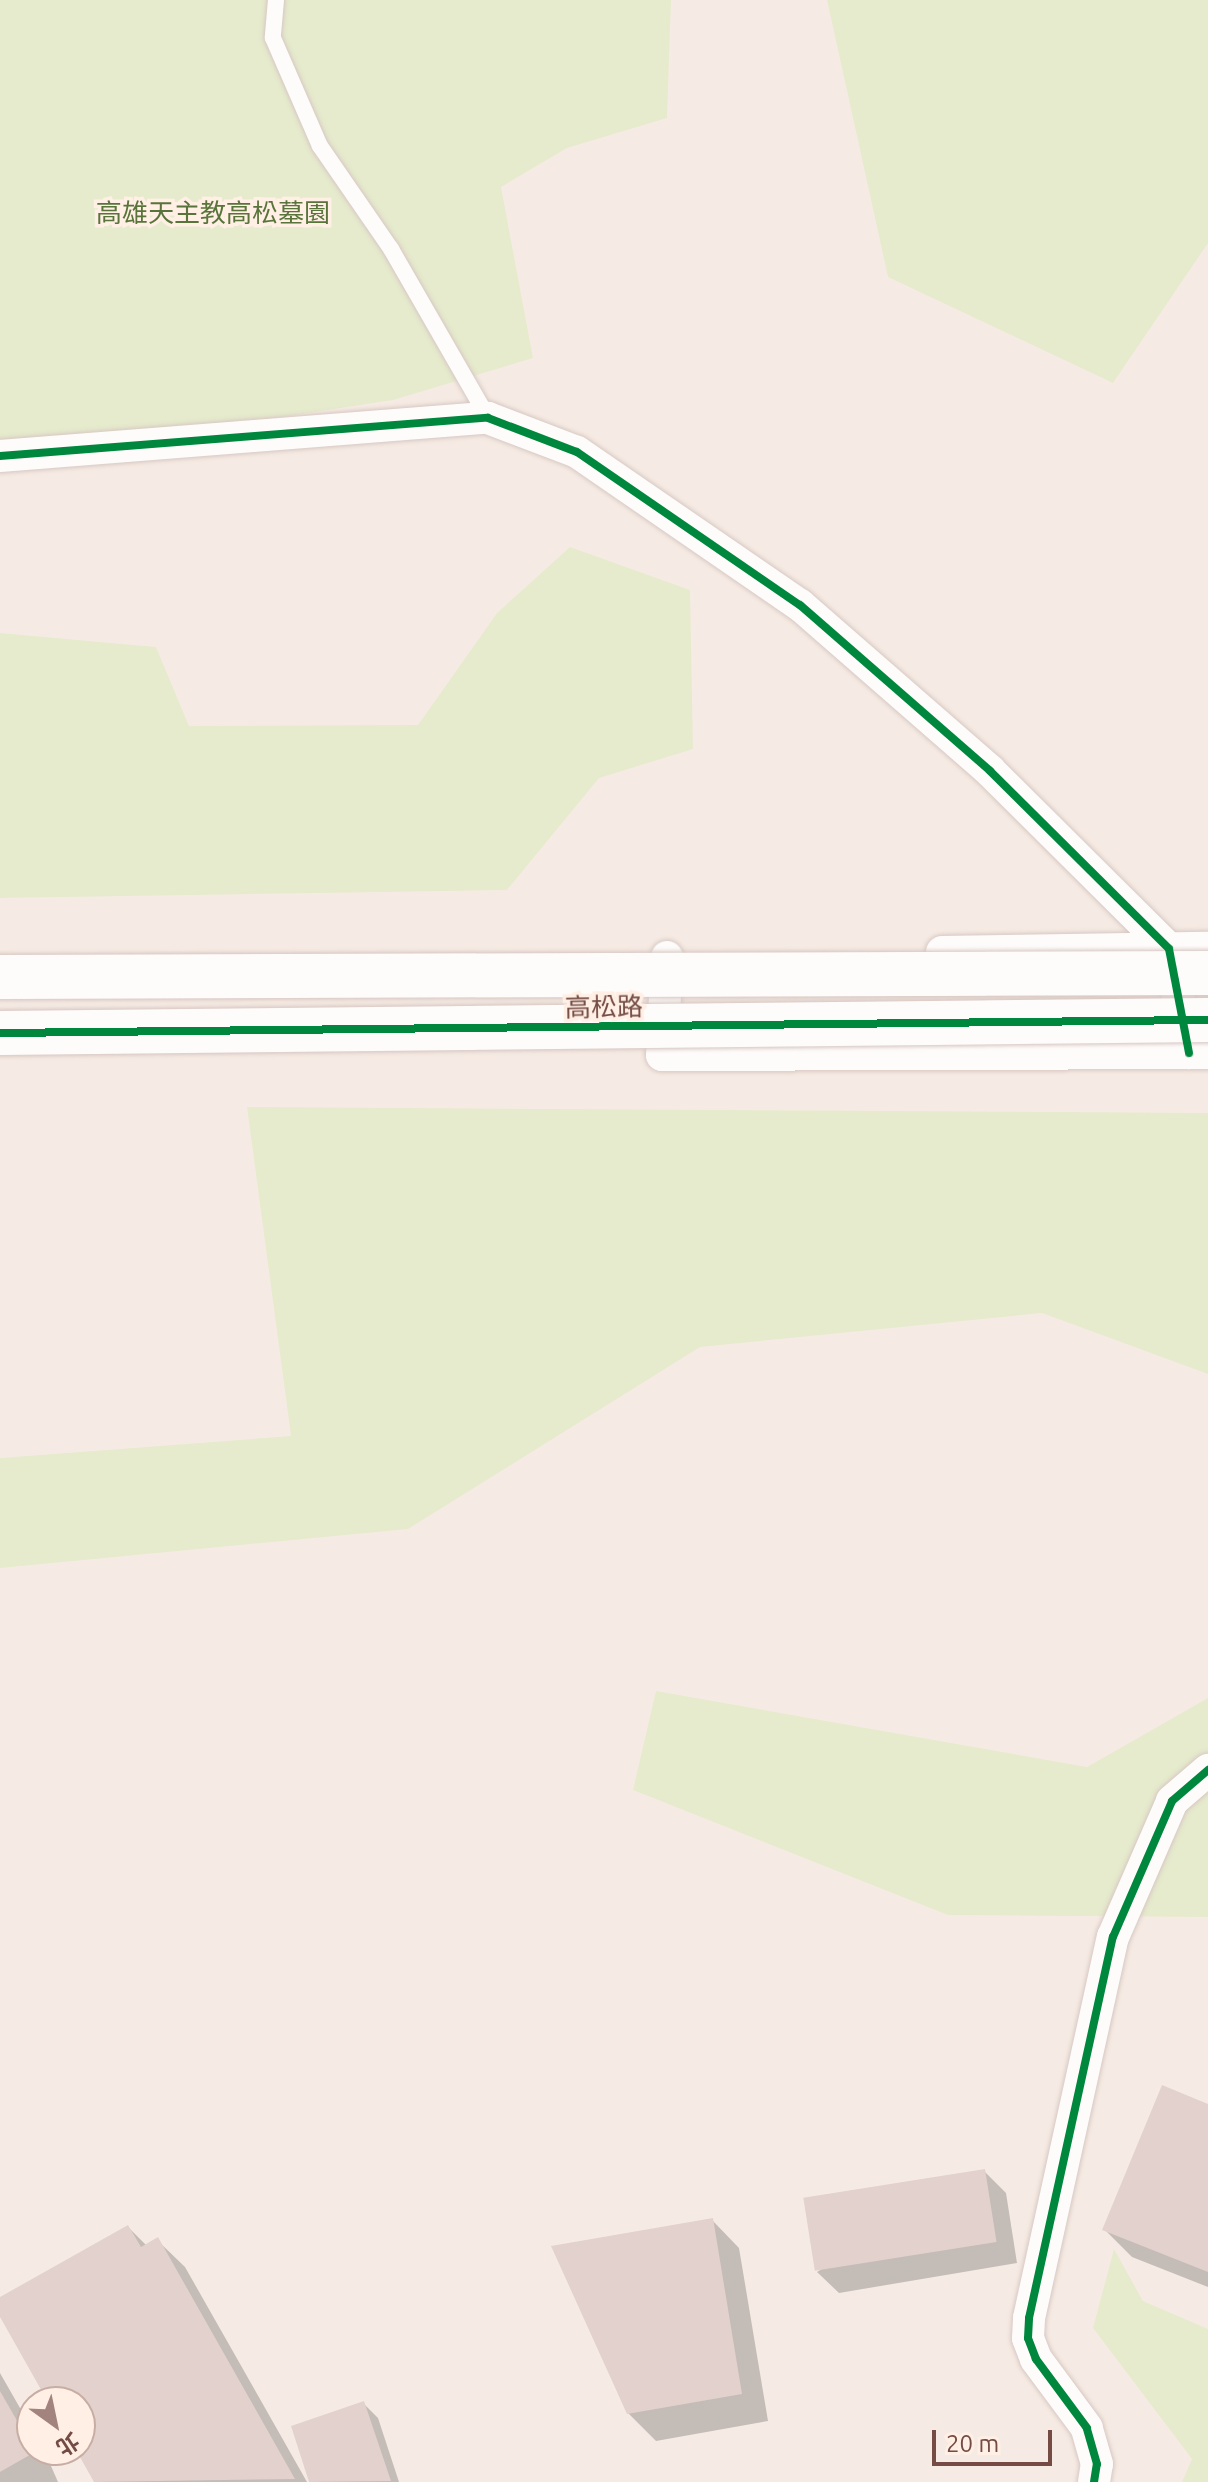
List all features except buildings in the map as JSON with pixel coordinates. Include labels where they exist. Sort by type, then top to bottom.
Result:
[{"type":"street","points":[[0,456],[488,418],[577,452],[800,605],[990,771],[1169,949],[1202,1042]]},
{"type":"street","name":"高松路","points":[[1202,1042],[662,1055],[664,957],[1208,948]]},
{"type":"street","name":"高松路","points":[[0,977],[1208,973]]},
{"type":"street","name":"高松路","points":[[0,1033],[1202,1042]]},
{"type":"street","points":[[1094,2482],[1097,2464],[1087,2428],[1036,2359],[1028,2338],[1029,2318],[1113,1937],[1172,1801],[1208,1770]]},
{"type":"lane","points":[[276,0],[273,38],[320,146],[391,249],[488,418]]},
{"type":"green space","name":"高雄天主教高松墓園","points":[[0,0],[671,0],[667,118],[567,148],[501,187],[533,358],[393,400],[118,442],[0,443]]},
{"type":"green space","points":[[827,0],[1208,0],[1208,243],[1113,383],[888,277]]},
{"type":"green space","points":[[570,547],[690,590],[693,749],[599,778],[507,890],[0,898],[0,633],[156,647],[189,726],[418,725],[497,613]]},
{"type":"green space","points":[[247,1107],[1208,1113],[1208,1374],[1042,1313],[700,1347],[408,1529],[0,1568],[0,1458],[291,1436]]},
{"type":"green space","points":[[656,1691],[1087,1767],[1208,1698],[1208,1917],[948,1915],[633,1790]]},
{"type":"green space","points":[[1114,2249],[1143,2301],[1208,2329],[1208,2482],[1182,2482],[1192,2459],[1093,2328]]},
{"type":"cycle path","points":[[0,456],[488,418],[577,452],[800,605],[990,771],[1169,949],[1189,1053]]},
{"type":"cycle path","points":[[0,1033],[1208,1020]]},
{"type":"cycle path","points":[[1094,2482],[1097,2464],[1087,2428],[1036,2359],[1028,2338],[1029,2318],[1113,1937],[1172,1801],[1208,1770]]}]
